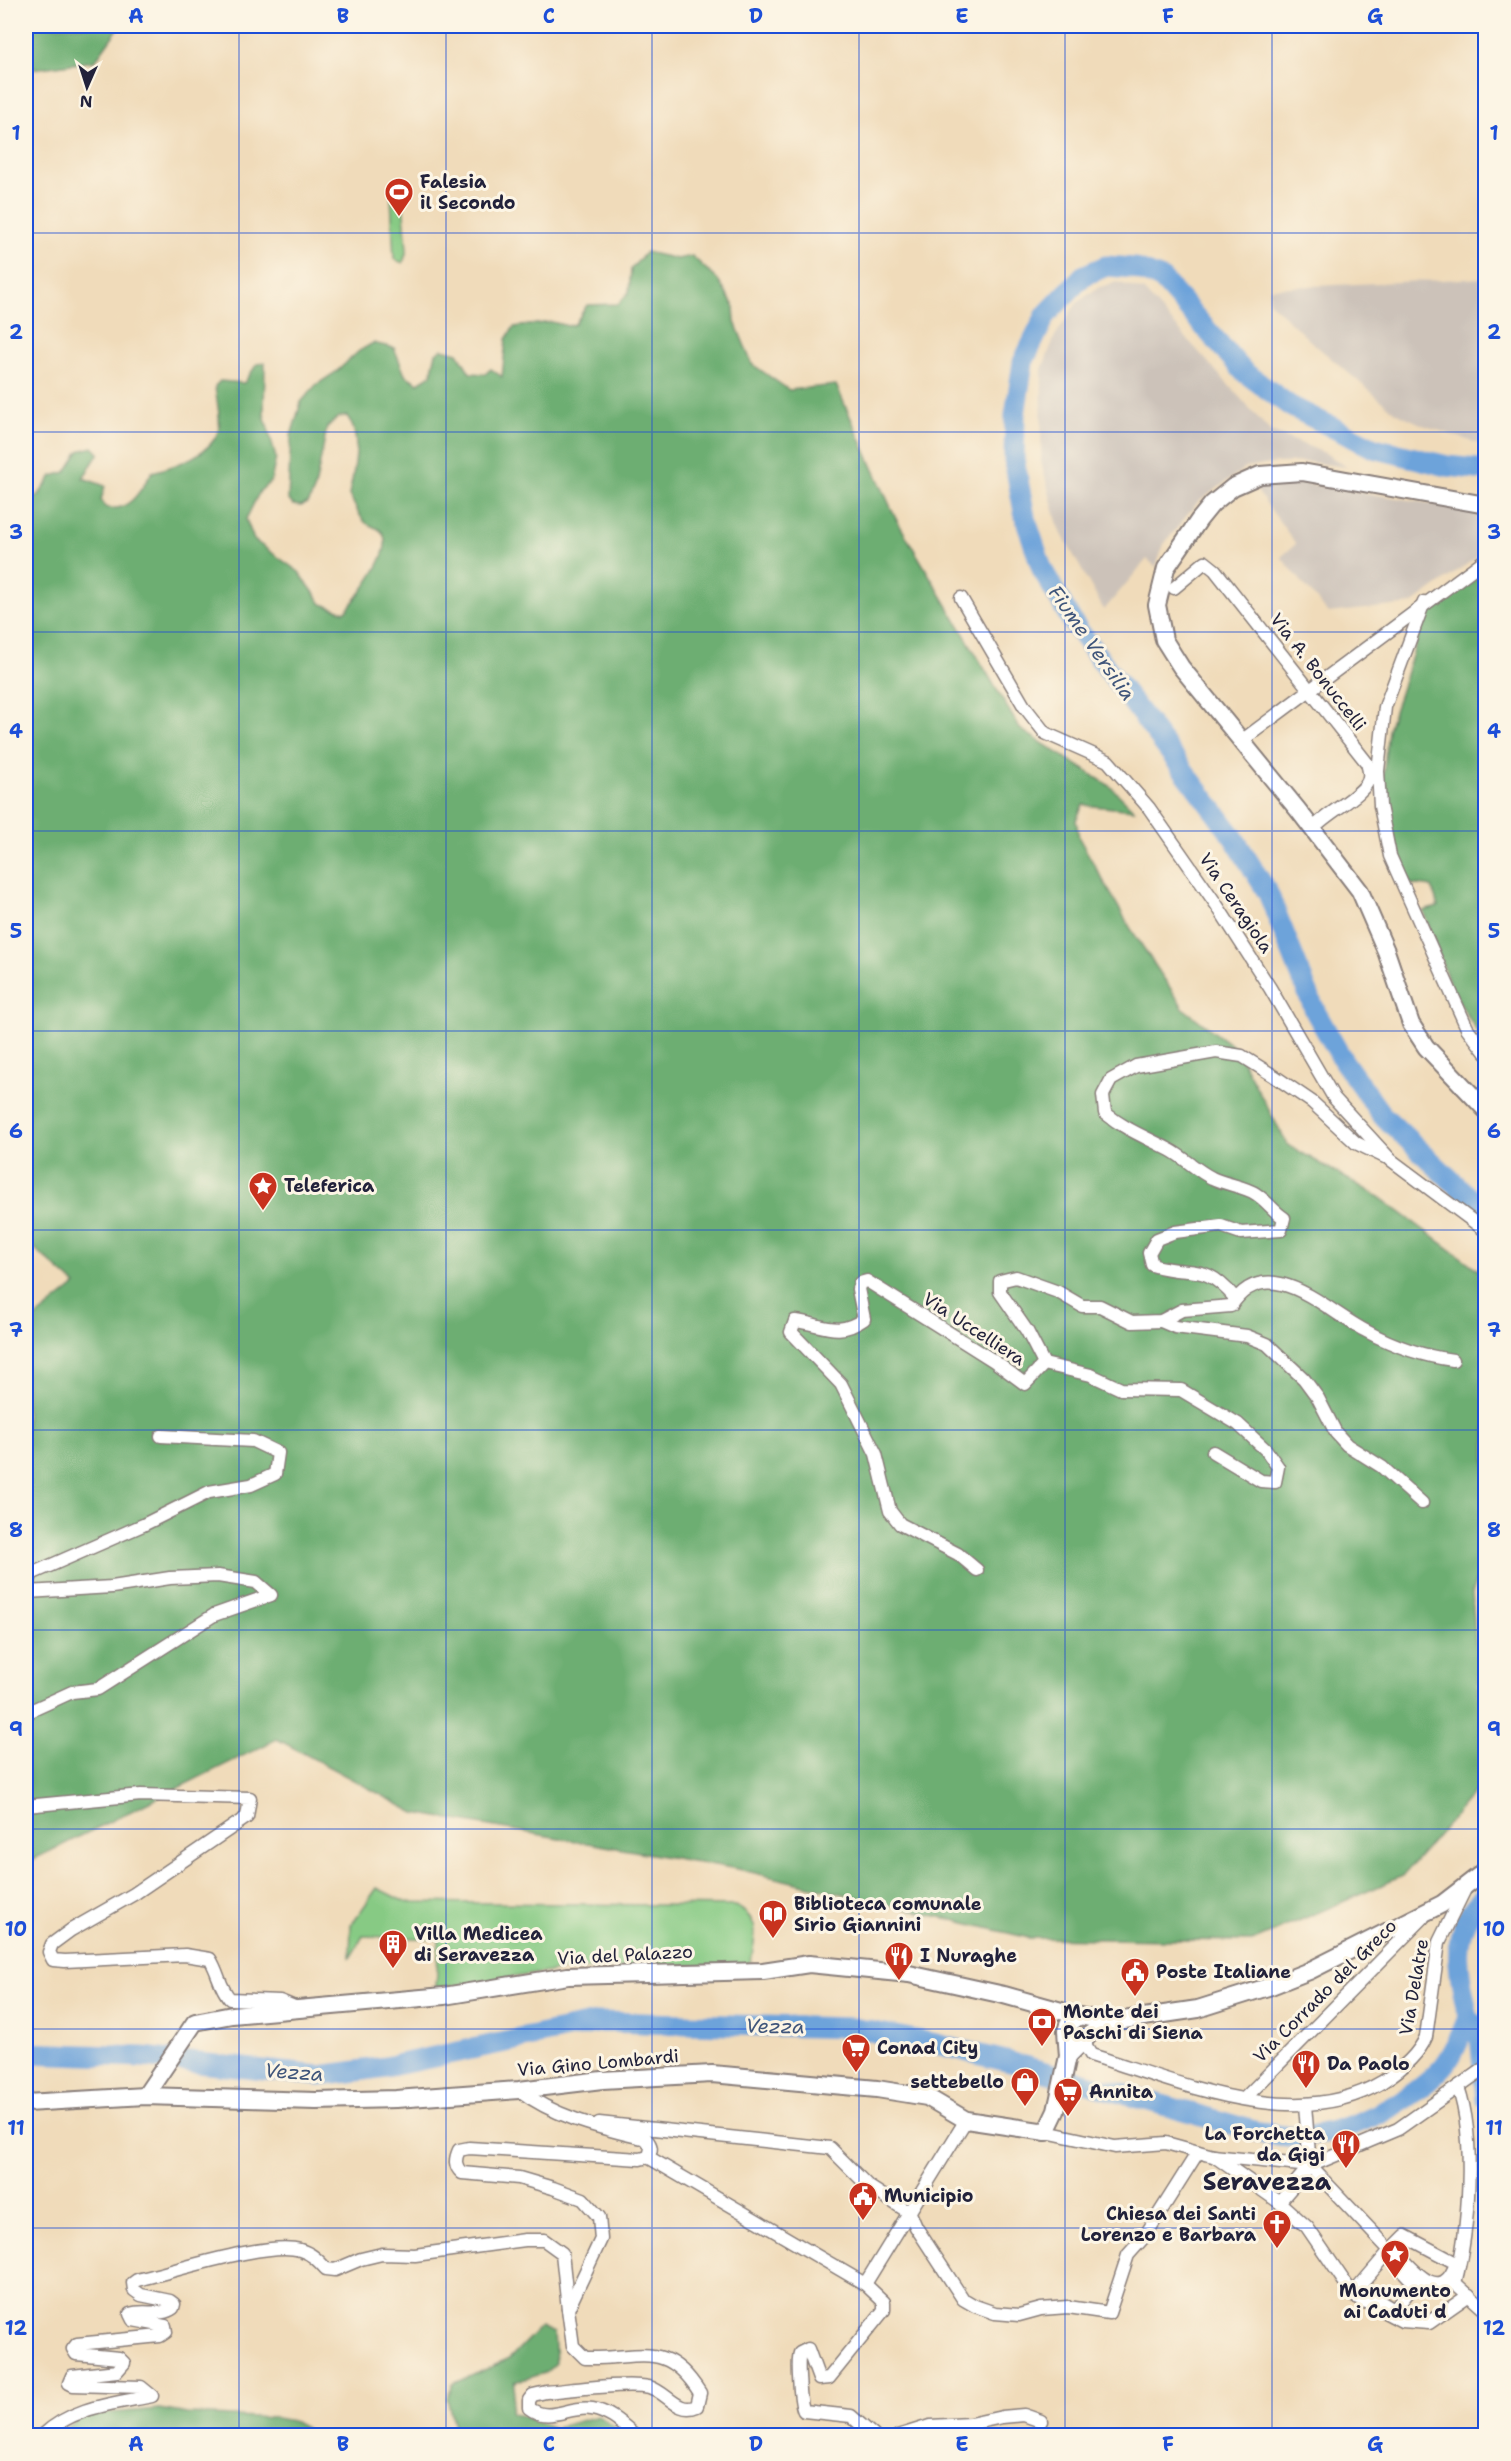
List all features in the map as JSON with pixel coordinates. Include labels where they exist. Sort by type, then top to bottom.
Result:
[{"type":"main road","points":[[1485,505],[1302,472],[1260,476],[1233,487],[1212,504],[1173,555],[1164,574],[1157,605],[1164,640],[1181,667],[1360,891],[1386,951],[1411,1024],[1426,1047],[1485,1110]]},
{"type":"main road","points":[[1068,2056],[1086,2037],[1110,2022],[1198,2009],[1271,1986],[1309,1971],[1431,1910],[1465,1888],[1485,1870]]},
{"type":"main road","name":"Via del Palazzo","points":[[146,2096],[195,2022],[232,2015],[444,1996],[568,1976],[764,1971],[809,1964],[909,1974],[1110,2022]]},
{"type":"main road","points":[[1046,2132],[1058,2099],[1068,2056],[1066,2031],[1068,2025],[1078,2016],[1086,2024],[1086,2037]]},
{"type":"main road","name":"Via Gino Lombardi","points":[[26,2103],[146,2096],[328,2100],[396,2099],[519,2090],[602,2080],[712,2074],[877,2088],[927,2097],[966,2120],[1046,2132]]},
{"type":"street","points":[[1240,742],[1424,602],[1485,559]]},
{"type":"street","name":"Via A. Bonuccelli","points":[[1174,588],[1205,562],[1215,570],[1367,763],[1370,779],[1364,789],[1318,822],[1312,830]]},
{"type":"street","name":"Via Ceragiola","points":[[961,598],[1024,706],[1045,733],[1108,761],[1135,789],[1228,922],[1270,988],[1334,1098],[1391,1160],[1485,1231]]},
{"type":"street","points":[[1424,602],[1385,707],[1378,771],[1380,806],[1390,856],[1467,1028],[1485,1053]]},
{"type":"street","points":[[1236,1299],[1219,1280],[1194,1269],[1169,1270],[1152,1265],[1149,1253],[1157,1239],[1175,1232],[1221,1226],[1241,1233],[1281,1230],[1284,1218],[1271,1210],[1255,1193],[1228,1186],[1200,1172],[1170,1150],[1141,1138],[1118,1124],[1105,1113],[1103,1095],[1111,1080],[1136,1066],[1216,1052],[1242,1056],[1312,1102],[1356,1143],[1391,1160]]},
{"type":"street","name":"Via Uccelliera","points":[[977,1570],[958,1554],[900,1524],[890,1511],[876,1454],[841,1384],[791,1332],[791,1326],[795,1321],[832,1330],[852,1327],[864,1318],[858,1289],[860,1283],[867,1281],[994,1361],[1025,1384],[1044,1364],[1027,1331],[1000,1292],[1000,1281],[1007,1277],[1016,1277],[1058,1292],[1082,1306],[1100,1306],[1132,1322],[1161,1322],[1182,1310],[1231,1306],[1247,1289],[1260,1283],[1275,1282],[1293,1287],[1316,1299],[1336,1314],[1394,1345],[1422,1356],[1453,1360]]},
{"type":"street","points":[[1161,1322],[1175,1328],[1247,1336],[1267,1344],[1304,1379],[1318,1398],[1336,1433],[1347,1445],[1383,1467],[1422,1503]]},
{"type":"street","points":[[1044,1364],[1091,1375],[1121,1389],[1181,1390],[1238,1424],[1266,1450],[1278,1467],[1275,1482],[1261,1481],[1213,1452]]},
{"type":"street","points":[[26,1713],[72,1692],[98,1689],[214,1615],[271,1595],[256,1582],[218,1576],[170,1578],[112,1587],[27,1592],[31,1574],[143,1525],[209,1492],[251,1485],[275,1474],[278,1453],[253,1441],[161,1436]]},
{"type":"street","points":[[26,1806],[141,1795],[250,1798],[247,1817],[232,1829],[170,1867],[105,1912],[71,1930],[52,1944],[49,1952],[53,1959],[65,1961],[185,1955],[210,1959],[216,1969],[221,1990],[230,1999],[280,2001],[301,2010]]},
{"type":"street","name":"Via Delatre","points":[[1086,2037],[1086,2047],[1091,2055],[1234,2099],[1245,2098],[1305,2109],[1363,2092],[1392,2075],[1422,2046],[1429,2021],[1439,1942],[1465,1888]]},
{"type":"street","name":"Via Corrado del Greco","points":[[1245,2098],[1431,1910]]},
{"type":"street","points":[[1046,2132],[1115,2147],[1166,2143],[1213,2156],[1310,2160],[1398,2129],[1485,2067]]},
{"type":"street","points":[[1455,2283],[1462,2256],[1468,2174],[1462,2083]]},
{"type":"street","points":[[519,2090],[535,2102],[590,2125],[646,2139],[651,2151],[648,2157]]},
{"type":"street","points":[[1305,2109],[1310,2160],[1420,2282],[1434,2288],[1455,2283]]},
{"type":"street","points":[[865,2284],[966,2120]]},
{"type":"street","points":[[590,2125],[604,2121],[830,2148],[868,2186],[910,2213],[916,2227],[963,2299],[995,2313],[1019,2315],[1041,2309],[1068,2307],[1110,2313],[1128,2255],[1144,2236],[1198,2152]]},
{"type":"street","points":[[568,2309],[601,2239],[599,2217],[583,2199],[553,2188],[519,2178],[462,2173],[457,2169],[455,2159],[459,2150],[479,2148],[640,2159],[648,2157],[865,2284],[884,2302],[884,2310],[829,2378],[819,2379],[808,2349],[800,2353],[797,2362],[800,2373],[800,2405],[804,2411],[815,2410],[851,2416],[874,2436]]},
{"type":"street","points":[[1213,2156],[1279,2202],[1307,2227],[1354,2296],[1402,2321],[1429,2324],[1469,2295]]},
{"type":"street","points":[[1279,2202],[1310,2160]]},
{"type":"street","points":[[1405,2236],[1456,2263],[1449,2278],[1441,2283],[1431,2283],[1421,2278],[1393,2248],[1405,2236]]},
{"type":"street","points":[[42,2436],[52,2426],[80,2410],[152,2396],[141,2387],[69,2383],[72,2376],[117,2370],[124,2363],[119,2358],[76,2354],[73,2349],[77,2344],[160,2336],[166,2332],[165,2326],[133,2320],[130,2314],[139,2311],[168,2312],[174,2304],[170,2301],[141,2295],[134,2290],[133,2283],[137,2280],[243,2252],[298,2249],[316,2258],[326,2269],[334,2270],[382,2254],[415,2255],[525,2240],[544,2240],[562,2253],[573,2346],[585,2358],[654,2355],[672,2361],[687,2372],[700,2393],[697,2406],[690,2410],[682,2409],[666,2395],[648,2387],[546,2392],[533,2395],[529,2400],[529,2408],[536,2414],[546,2416],[590,2408],[610,2414],[636,2436]]},
{"type":"street","points":[[1387,2254],[1415,2284],[1394,2310],[1358,2288],[1387,2254]]},
{"type":"street","points":[[1455,2283],[1485,2311]]},
{"type":"street","points":[[897,2436],[930,2426],[970,2424],[1002,2417],[1024,2415],[1041,2421]]},
{"type":"shaded area","points":[[1485,278],[1485,446],[1423,425],[1395,412],[1308,339],[1269,301],[1270,288]]},
{"type":"shaded area","points":[[1117,282],[1144,291],[1270,431],[1325,453],[1347,467],[1308,462],[1277,463],[1245,468],[1197,503],[1164,544],[1156,567],[1147,559],[1104,610],[1059,529],[1041,462],[1042,369],[1055,336],[1077,303],[1097,288]]},
{"type":"shaded area","points":[[1290,481],[1485,512],[1485,551],[1412,604],[1328,613],[1281,557],[1296,544],[1255,488]]},
{"type":"green space","points":[[26,26],[120,26],[95,61],[26,70]]},
{"type":"green space","name":"Falesia il Secondo","points":[[398,182],[402,189],[407,250],[403,263],[394,259],[391,196]]},
{"type":"green space","points":[[646,252],[677,259],[692,256],[718,280],[734,306],[735,322],[752,364],[789,390],[836,385],[896,519],[1020,729],[1110,786],[1134,810],[1083,805],[1076,820],[1079,838],[1131,929],[1184,1009],[1235,1048],[1288,1145],[1379,1197],[1485,1275],[1486,1552],[1472,1592],[1485,1780],[1403,1876],[1252,1941],[1029,1938],[738,1869],[415,1813],[277,1739],[30,1861],[26,1856],[26,1325],[76,1285],[26,1241],[26,497],[38,496],[52,476],[66,472],[79,451],[93,447],[99,453],[83,478],[105,486],[101,500],[105,507],[121,507],[128,504],[139,493],[152,472],[192,458],[216,437],[219,428],[219,413],[215,386],[220,381],[244,383],[257,364],[265,363],[264,414],[276,458],[271,481],[260,491],[246,519],[254,540],[299,572],[322,604],[345,612],[365,587],[378,565],[383,554],[384,536],[379,529],[363,520],[349,495],[355,465],[356,444],[352,424],[347,416],[339,417],[327,427],[315,488],[309,502],[301,506],[293,505],[288,499],[291,436],[301,402],[316,385],[336,372],[359,351],[373,343],[394,348],[405,375],[418,383],[431,375],[436,353],[442,349],[458,353],[470,373],[485,374],[491,369],[502,377],[506,339],[514,327],[552,322],[568,326],[575,324],[587,305],[618,304],[629,292],[631,269]]},
{"type":"green space","points":[[1485,567],[1485,1045],[1451,988],[1423,911],[1438,907],[1432,887],[1410,884],[1387,819],[1383,777],[1388,730],[1422,625],[1433,605]]},
{"type":"green space","points":[[377,1888],[405,1902],[736,1906],[750,1917],[753,1923],[754,1944],[751,1961],[746,1964],[564,1970],[436,1988],[439,1939],[363,1936],[350,1958],[351,1925]]},
{"type":"green space","points":[[540,2327],[554,2333],[556,2363],[545,2373],[515,2382],[511,2412],[554,2428],[598,2416],[626,2435],[456,2435],[447,2398],[453,2384],[509,2359]]},
{"type":"green space","points":[[159,2409],[188,2414],[276,2418],[292,2421],[305,2428],[310,2435],[53,2436],[85,2415]]},
{"type":"waterway","name":"Fiume Versilia","points":[[1486,470],[1447,466],[1374,448],[1290,406],[1244,372],[1162,279],[1134,268],[1106,266],[1083,276],[1046,315],[1023,362],[1015,415],[1014,459],[1025,517],[1042,569],[1073,623],[1232,835],[1268,893],[1316,1013],[1344,1062],[1381,1114],[1486,1213]]},
{"type":"waterway","name":"Fiume Versilia","points":[[1468,2018],[1459,1968],[1460,1937],[1473,1908],[1486,1895]]},
{"type":"waterway","points":[[1468,2018],[1479,2026],[1486,2098]]},
{"type":"waterway","name":"Vezza","points":[[26,2053],[143,2057],[320,2076],[386,2067],[601,2022],[853,2028],[932,2043],[1010,2062],[1262,2133],[1299,2137],[1338,2130],[1358,2123],[1413,2093],[1447,2062],[1468,2018]]},
{"type":"place","name":"Falesia il Secondo","points":[[399,218]]},
{"type":"place","name":"Teleferica","points":[[263,1212]]},
{"type":"place","name":"Biblioteca comunale Sirio Giannini","points":[[773,1940]]},
{"type":"place","name":"Villa Medicea di Seravezza","points":[[393,1970]]},
{"type":"place","name":"I Nuraghe","points":[[899,1982]]},
{"type":"place","name":"Poste Italiane","points":[[1135,1998]]},
{"type":"place","name":"Monte dei Paschi di Siena","points":[[1042,2048]]},
{"type":"place","name":"Conad City","points":[[856,2074]]},
{"type":"place","name":"Da Paolo","points":[[1306,2090]]},
{"type":"place","name":"settebello","points":[[1025,2108]]},
{"type":"place","name":"Annita","points":[[1068,2118]]},
{"type":"place","name":"La Forchetta da Gigi","points":[[1346,2170]]},
{"type":"place","name":"Municipio","points":[[863,2222]]},
{"type":"place","name":"Chiesa dei Santi Lorenzo e Barbara","points":[[1277,2250]]},
{"type":"place","name":"Monumento ai Caduti d","points":[[1395,2280]]},
{"type":"district","name":"Seravezza","points":[[1267,2182]]}]
